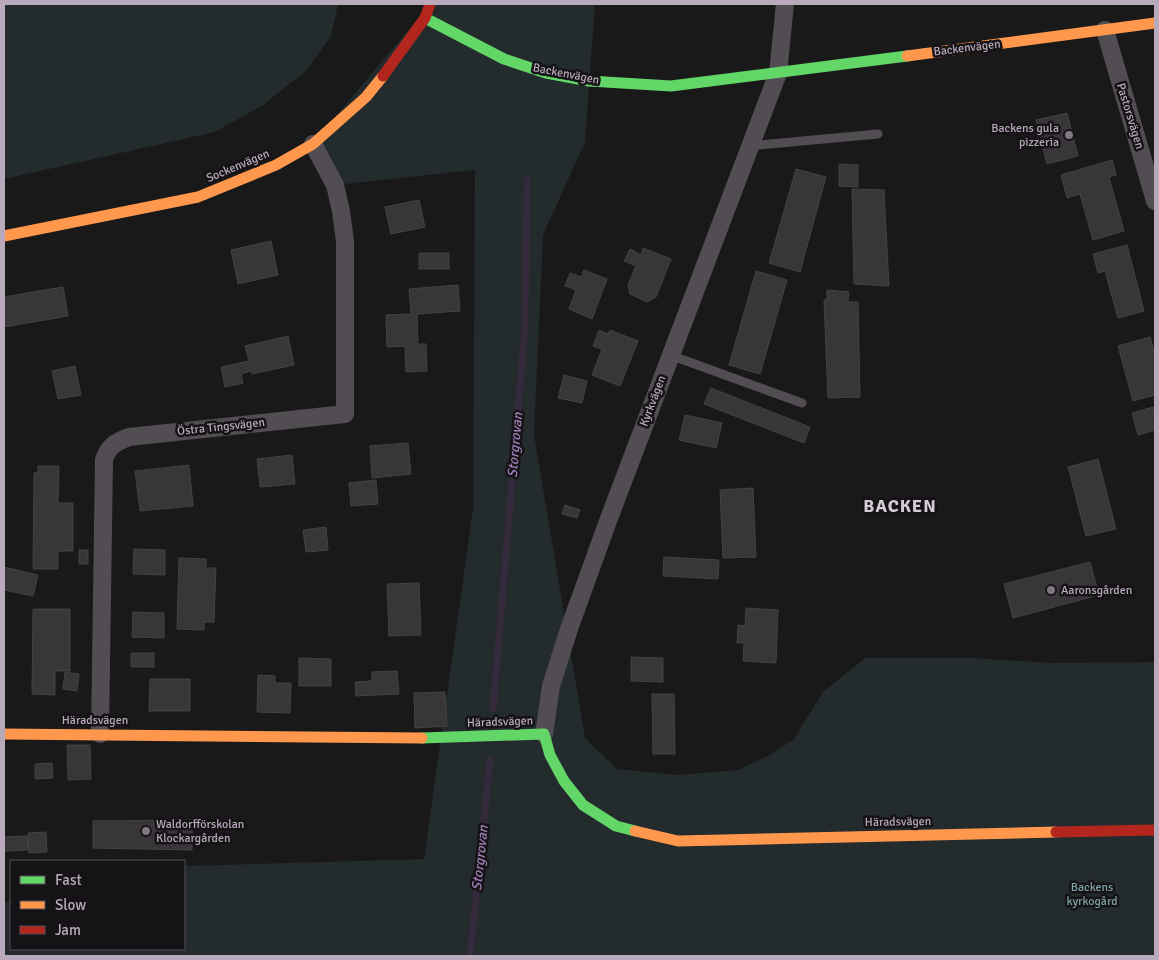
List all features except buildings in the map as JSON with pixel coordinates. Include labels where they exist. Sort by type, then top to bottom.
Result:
[{"type":"street","name":"Sockenvägen","points":[[4,236],[198,197],[276,165],[312,144],[366,97],[394,63],[425,18],[430,4]]},
{"type":"street","points":[[778,73],[785,4]]},
{"type":"street","name":"Backenvägen","points":[[425,18],[504,60],[546,73],[589,81],[671,86],[1155,23]]},
{"type":"street","name":"Pastorsvägen","points":[[1105,30],[1155,201]]},
{"type":"street","name":"Kyrkvägen","points":[[544,734],[551,686],[569,629],[670,355],[778,73]]},
{"type":"street","name":"Östra Tingsvägen","points":[[100,734],[104,460],[107,449],[117,441],[129,437],[345,414],[345,242],[335,185],[312,144]]},
{"type":"street","name":"Häradsvägen","points":[[4,734],[416,738],[544,734],[554,764],[564,781],[583,805],[616,826],[678,841],[1155,830]]},
{"type":"lane","points":[[749,146],[878,134]]},
{"type":"lane","points":[[670,355],[802,403]]},
{"type":"green space","points":[[4,4],[338,4],[331,36],[306,71],[263,105],[215,132],[4,179]]},
{"type":"green space","name":"Backens kyrkogård","points":[[430,4],[595,4],[585,142],[543,235],[534,435],[585,738],[617,769],[677,775],[738,770],[770,755],[794,739],[823,692],[865,658],[973,658],[1051,663],[1155,662],[1155,956],[4,956],[4,903],[10,901],[10,950],[185,950],[185,866],[424,859],[473,509],[475,170],[335,185],[313,144]]},
{"type":"waterway","name":"Storgrovan","points":[[493,709],[525,326],[527,180]]},
{"type":"waterway","name":"Storgrovan","points":[[470,956],[490,760]]},
{"type":"traffic: fast","points":[[425,18],[504,59],[546,73],[589,81],[671,86],[907,56]]},
{"type":"traffic: fast","points":[[422,738],[544,734],[550,755],[564,781],[583,805],[616,826],[635,831]]},
{"type":"traffic: slow","points":[[907,56],[1155,23]]},
{"type":"traffic: slow","points":[[4,236],[198,197],[276,165],[313,144],[366,97],[383,76]]},
{"type":"traffic: slow","points":[[4,734],[422,738]]},
{"type":"traffic: slow","points":[[635,831],[678,841],[1056,832]]},
{"type":"traffic: jam","points":[[383,76],[425,18],[430,4]]},
{"type":"traffic: jam","points":[[1056,832],[1155,830]]},
{"type":"place","name":"Backens gula pizzeria","points":[[1069,135]]},
{"type":"place","name":"Aaronsgården","points":[[1051,590]]},
{"type":"place","name":"Waldorfförskolan Klockargården","points":[[146,831]]},
{"type":"district","name":"BACKEN","points":[[900,506]]}]
